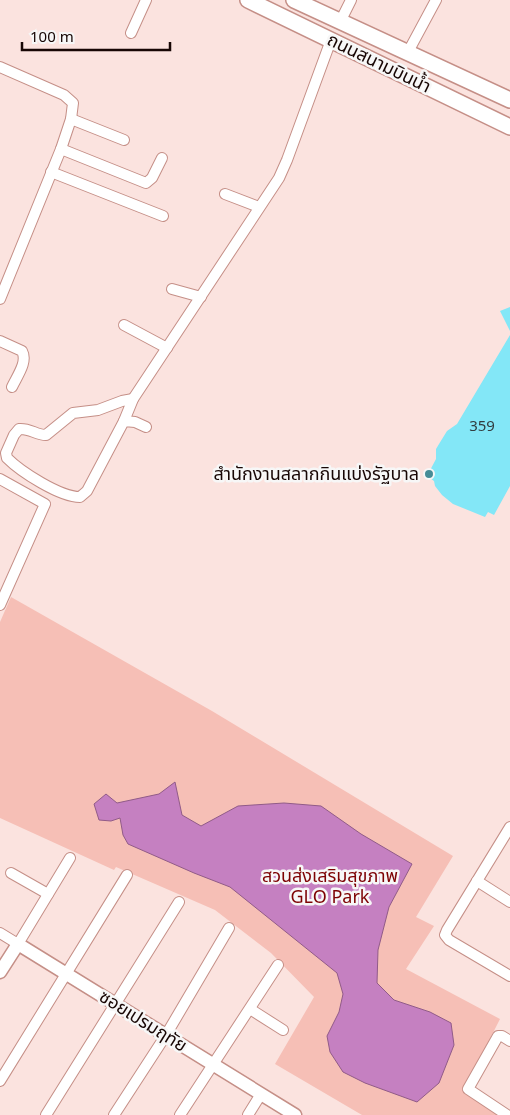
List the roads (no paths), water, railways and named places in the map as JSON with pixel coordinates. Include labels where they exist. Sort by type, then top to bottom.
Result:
[{"type":"main road","name":"ถนนสนามบินน้ำ","points":[[248,0],[510,127]]},
{"type":"main road","name":"ถนนสนามบินน้ำ","points":[[294,0],[508,95]]},
{"type":"main road","points":[[331,40],[340,22]]},
{"type":"street","points":[[131,33],[146,0]]},
{"type":"street","points":[[340,22],[351,0]]},
{"type":"street","points":[[408,52],[436,0]]},
{"type":"street","points":[[133,399],[98,410],[73,413],[46,435],[41,436],[27,428],[19,429],[14,435],[6,453],[7,458],[38,480],[70,497],[80,497],[87,491],[124,422],[133,399],[279,178],[331,40]]},
{"type":"street","points":[[0,68],[64,95],[73,103],[71,119],[61,149],[0,299]]},
{"type":"street","points":[[71,119],[124,140]]},
{"type":"street","points":[[61,149],[146,183],[152,178],[162,158]]},
{"type":"street","points":[[51,172],[164,216]]},
{"type":"street","points":[[225,194],[259,207]]},
{"type":"street","points":[[172,289],[201,296]]},
{"type":"street","points":[[124,326],[167,348]]},
{"type":"street","points":[[0,342],[22,351],[25,356],[25,361],[12,388]]},
{"type":"street","points":[[124,422],[135,422],[146,427]]},
{"type":"street","points":[[0,480],[45,504],[0,605]]},
{"type":"street","points":[[509,829],[447,930],[446,935],[449,940],[510,976]]},
{"type":"street","points":[[0,972],[70,858]]},
{"type":"street","points":[[11,873],[48,894]]},
{"type":"street","points":[[0,1081],[127,875]]},
{"type":"street","points":[[477,881],[510,902]]},
{"type":"street","points":[[46,1115],[179,902]]},
{"type":"street","points":[[114,1115],[166,1035],[229,928]]},
{"type":"street","points":[[0,933],[18,944]]},
{"type":"street","name":"ซอยเปรมฤทัย","points":[[18,944],[295,1115]]},
{"type":"street","points":[[180,1115],[278,965]]},
{"type":"street","points":[[250,1009],[283,1030]]},
{"type":"street","points":[[507,1115],[468,1089],[498,1036],[502,1036],[510,1041]]},
{"type":"street","points":[[248,1115],[261,1094]]},
{"type":"place","name":"สำนักงานสลากกินแบ่งรัฐบาล","points":[[429,474]]},
{"type":"park label","name":"สวนส่งเสริมสุขภาพ GLO Park","points":[[330,886]]}]
